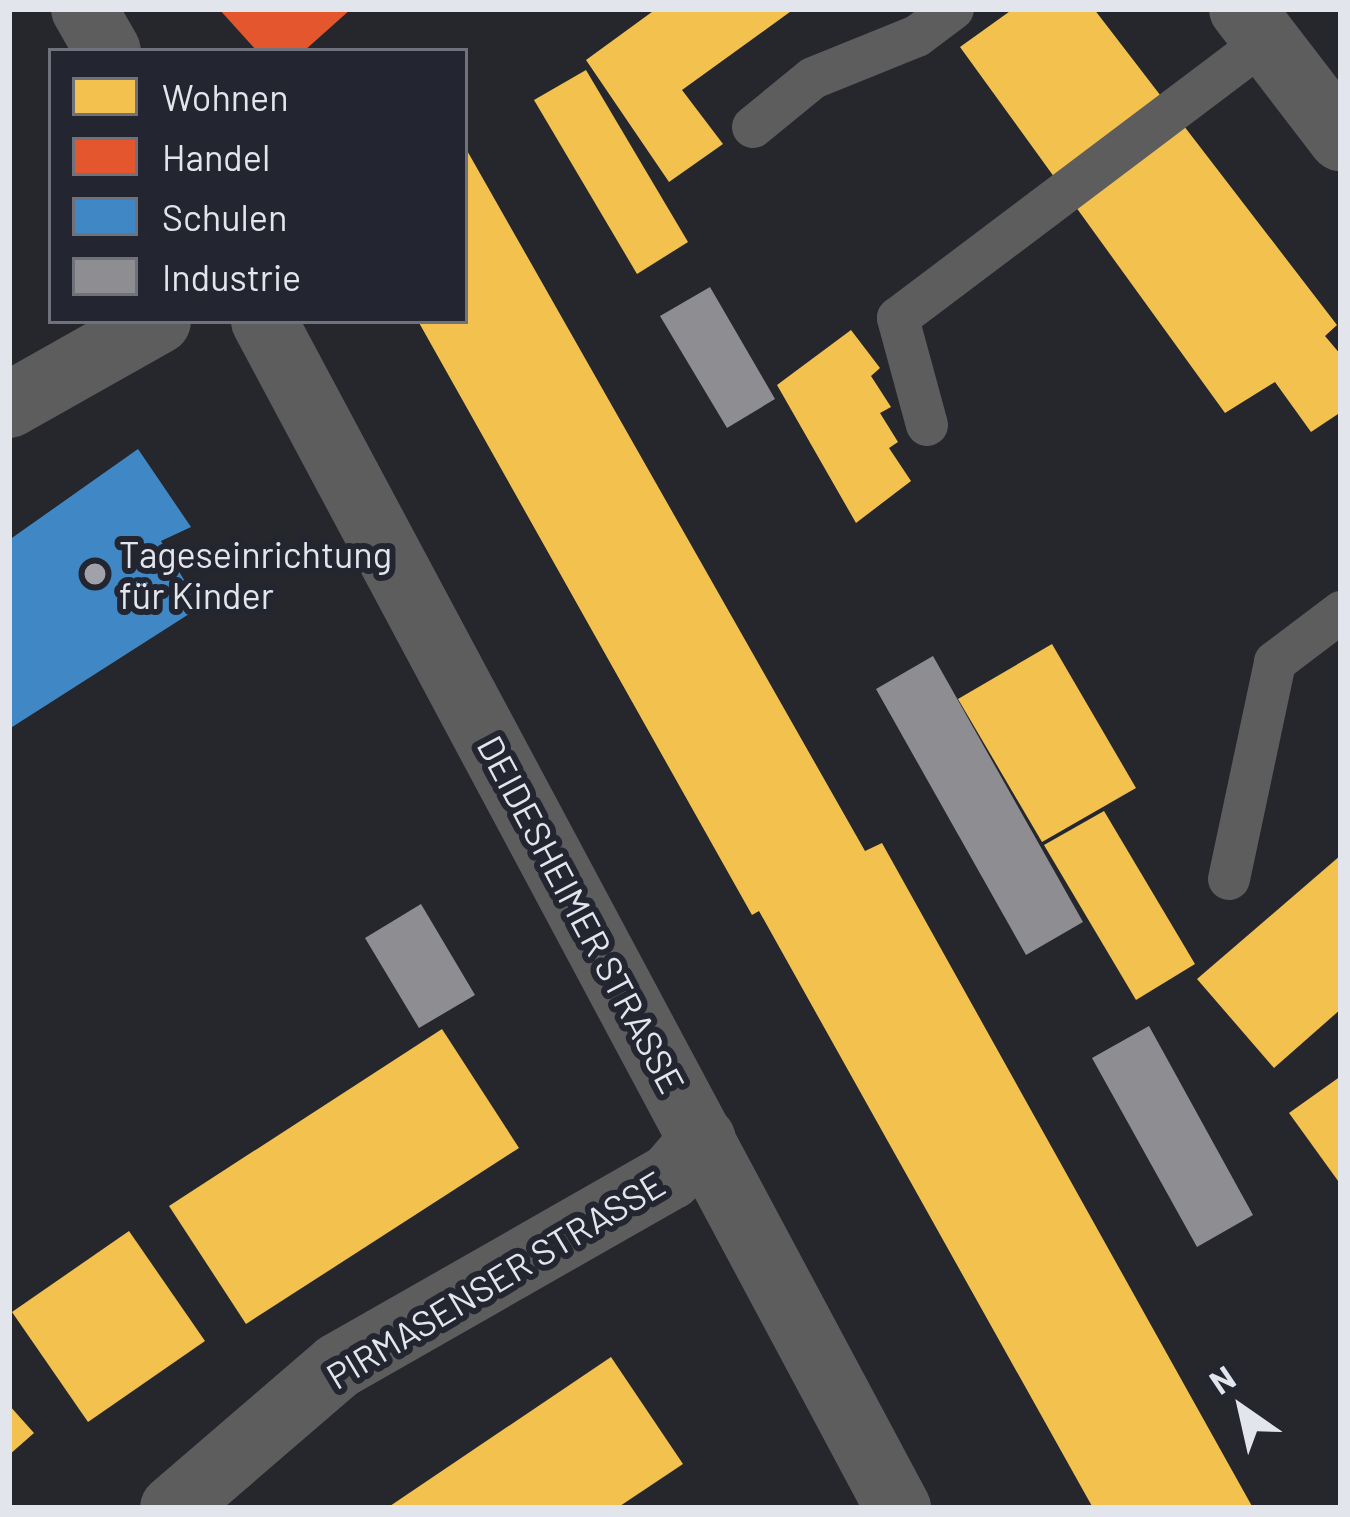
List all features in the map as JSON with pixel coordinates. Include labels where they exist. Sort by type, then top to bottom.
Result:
[{"type":"street","points":[[84,9],[107,48]]},
{"type":"street","points":[[1254,25],[1341,137]]},
{"type":"street","points":[[9,405],[153,324]]},
{"type":"street","name":"DEIDESHEIMER STRASSE","points":[[266,324],[898,1508]]},
{"type":"street","name":"PIRMASENSER STRASSE","points":[[173,1508],[338,1366],[670,1177],[703,1139]]},
{"type":"lane","points":[[753,127],[813,78],[917,36],[953,9]]},
{"type":"lane","points":[[927,424],[898,318],[1254,25]]},
{"type":"lane","points":[[1229,879],[1275,662],[1341,612]]},
{"type":"building: Wohnen","points":[[656,9],[794,9],[682,90],[723,144],[669,182],[586,60]]},
{"type":"building: Wohnen","points":[[1013,9],[1094,9],[1337,325],[1325,336],[1341,355],[1341,412],[1311,432],[1275,382],[1225,413],[960,47]]},
{"type":"building: Wohnen","points":[[586,70],[688,242],[637,274],[534,100]]},
{"type":"building: Wohnen","points":[[468,152],[865,851],[882,843],[1253,1508],[1093,1508],[759,911],[752,915],[420,324],[468,324]]},
{"type":"building: Wohnen","points":[[851,330],[880,368],[871,376],[891,407],[880,413],[898,442],[889,448],[911,481],[856,523],[777,385]]},
{"type":"building: Wohnen","points":[[1052,644],[1136,788],[1042,842],[958,699]]},
{"type":"building: Wohnen","points":[[1104,811],[1195,964],[1136,1000],[1044,845]]},
{"type":"building: Wohnen","points":[[1341,855],[1341,1009],[1274,1068],[1197,979]]},
{"type":"building: Wohnen","points":[[442,1029],[519,1148],[246,1324],[169,1206]]},
{"type":"building: Wohnen","points":[[1341,1076],[1341,1185],[1289,1113]]},
{"type":"building: Wohnen","points":[[129,1231],[205,1341],[88,1422],[12,1312]]},
{"type":"building: Wohnen","points":[[611,1357],[683,1464],[617,1508],[387,1508]]},
{"type":"building: Wohnen","points":[[9,1405],[34,1433],[9,1455]]},
{"type":"building: Handel","points":[[219,9],[351,9],[307,48],[254,48]]},
{"type":"building: Schulen","name":"Tageseinrichtung für Kinder","points":[[138,449],[191,527],[161,541],[200,607],[9,729],[9,540]]},
{"type":"building: Industrie","points":[[710,287],[775,399],[727,428],[660,316]]},
{"type":"building: Industrie","points":[[933,656],[1083,922],[1026,955],[876,689]]},
{"type":"building: Industrie","points":[[421,904],[475,995],[419,1028],[365,938]]},
{"type":"building: Industrie","points":[[1149,1026],[1253,1215],[1197,1247],[1092,1058]]},
{"type":"place","name":"Tageseinrichtung für Kinder","points":[[95,574]]}]
